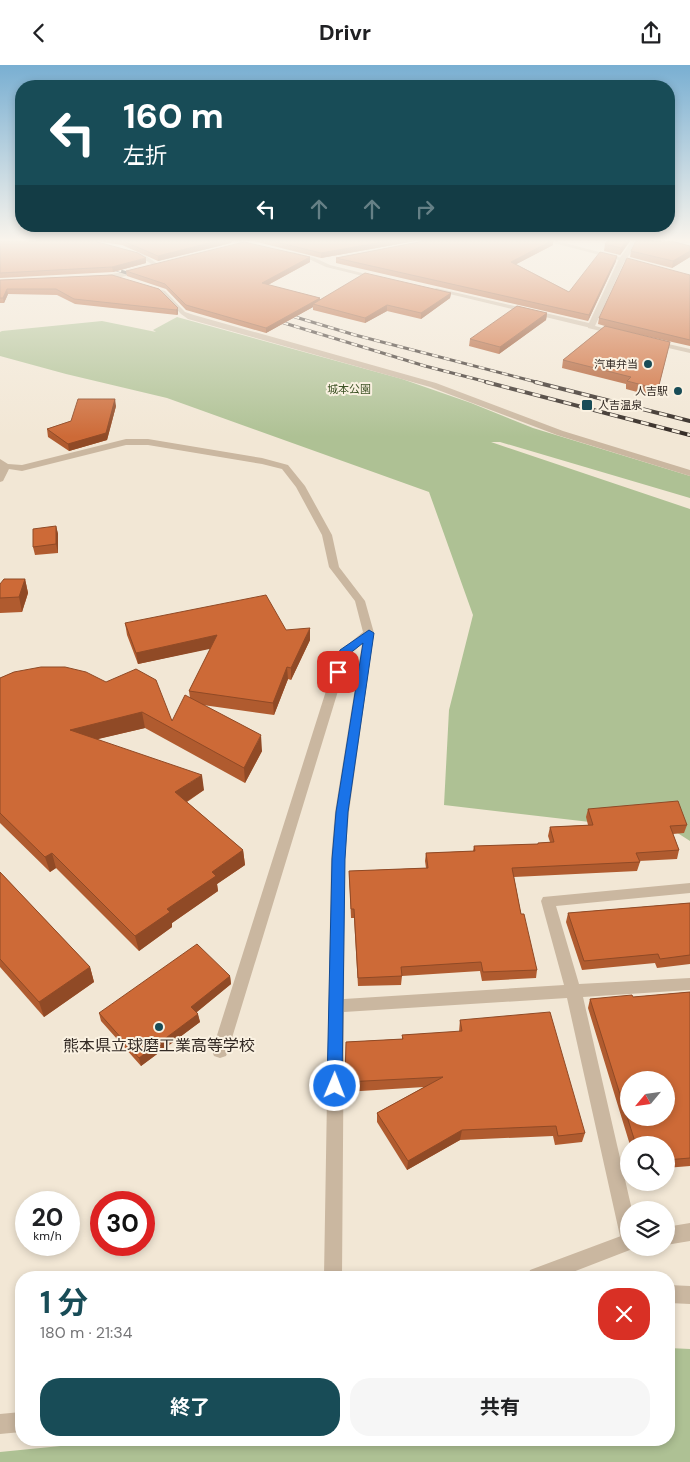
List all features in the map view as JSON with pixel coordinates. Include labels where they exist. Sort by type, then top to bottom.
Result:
[{"type":"street","points":[[177,306],[183,313],[191,317],[433,385],[560,433],[690,473]]},
{"type":"street","points":[[505,306],[627,335]]},
{"type":"street","points":[[591,326],[600,306]]},
{"type":"street","points":[[645,340],[690,351]]},
{"type":"street","points":[[0,479],[3,464],[22,469],[126,442],[148,441],[262,461],[284,467],[300,487],[328,535],[334,567],[360,601],[369,633],[342,812],[338,859],[333,1271]]},
{"type":"street","points":[[220,1051],[344,653],[369,633]]},
{"type":"street","points":[[621,1201],[574,993],[548,901],[690,888]]},
{"type":"street","points":[[336,1006],[690,985]]},
{"type":"street","points":[[675,1234],[690,1232]]},
{"type":"street","points":[[553,1271],[620,1245]]},
{"type":"street","points":[[675,1294],[690,1295]]},
{"type":"street","points":[[0,1424],[15,1423]]},
{"type":"green space","name":"城本公園","points":[[177,317],[402,379],[471,403],[533,428],[690,476],[690,498],[500,442],[491,442],[690,509],[690,841],[676,832],[444,805],[449,710],[473,615],[429,492],[167,398],[0,356],[0,332],[2,331],[102,321],[156,332],[153,330]]},
{"type":"green space","points":[[675,1348],[690,1349],[690,1462],[0,1462],[0,1452],[60,1446],[675,1446]]},
{"type":"building","points":[[141,306],[176,306],[178,308],[176,310]]},
{"type":"building","points":[[190,306],[305,306],[266,328]]},
{"type":"building","points":[[321,306],[385,306],[365,318]]},
{"type":"building","points":[[392,306],[431,306],[421,313]]},
{"type":"building","points":[[517,306],[547,313],[500,347],[470,339]]},
{"type":"building","points":[[550,306],[593,306],[589,315]]},
{"type":"building","points":[[605,306],[690,306],[690,340],[599,318]]},
{"type":"building","points":[[605,326],[670,342],[658,389],[627,381],[631,377],[563,360]]},
{"type":"building","points":[[78,399],[115,399],[106,433],[68,444],[47,429],[71,421]]},
{"type":"building","points":[[56,526],[56,544],[33,547],[33,529]]},
{"type":"building","points":[[4,579],[25,579],[19,597],[0,598],[0,584]]},
{"type":"building","points":[[266,595],[286,630],[310,628],[291,668],[287,667],[273,703],[189,691],[217,635],[136,653],[125,623]]},
{"type":"building","points":[[41,667],[65,667],[86,672],[106,682],[136,669],[156,680],[172,721],[185,695],[261,735],[244,768],[142,712],[70,730],[202,775],[175,792],[243,850],[212,872],[216,876],[167,909],[170,912],[135,936],[52,853],[45,857],[0,813],[0,678],[14,672]]},
{"type":"building","points":[[678,801],[687,825],[670,826],[679,850],[636,853],[640,862],[512,868],[521,914],[524,914],[537,970],[483,972],[481,962],[401,967],[402,976],[358,978],[354,909],[351,909],[349,871],[428,868],[426,853],[475,851],[474,846],[554,842],[550,827],[593,825],[588,809]]},
{"type":"building","points":[[0,872],[90,967],[39,1002],[0,959]]},
{"type":"building","points":[[690,903],[690,955],[660,959],[658,954],[584,961],[568,913]]},
{"type":"building","points":[[197,944],[230,976],[191,1007],[198,1014],[139,1058],[99,1013]]},
{"type":"building","points":[[690,992],[690,1158],[675,1159],[675,1136],[633,1136],[630,1126],[675,1126],[675,1071],[620,1071],[620,1094],[590,999],[632,995],[633,997]]},
{"type":"building","points":[[550,1012],[585,1133],[558,1136],[556,1126],[462,1130],[408,1161],[377,1113],[443,1077],[345,1082],[346,1042],[403,1039],[402,1035],[462,1031],[460,1020]]},
{"type":"railway","points":[[282,313],[355,335],[540,383]]},
{"type":"railway","points":[[271,319],[425,366],[491,383]]},
{"type":"railway","points":[[486,382],[690,435]]},
{"type":"railway","points":[[535,382],[690,421]]},
{"type":"place","name":"汽車弁当","points":[[648,364]]},
{"type":"place","name":"人吉駅","points":[[678,391]]},
{"type":"place","name":"人吉温泉","points":[[587,405]]},
{"type":"place","name":"熊本県立球磨工業高等学校","points":[[159,1027]]},
{"type":"route","points":[[335,1086],[338,859],[342,812],[369,633],[344,653],[338,672]]}]
